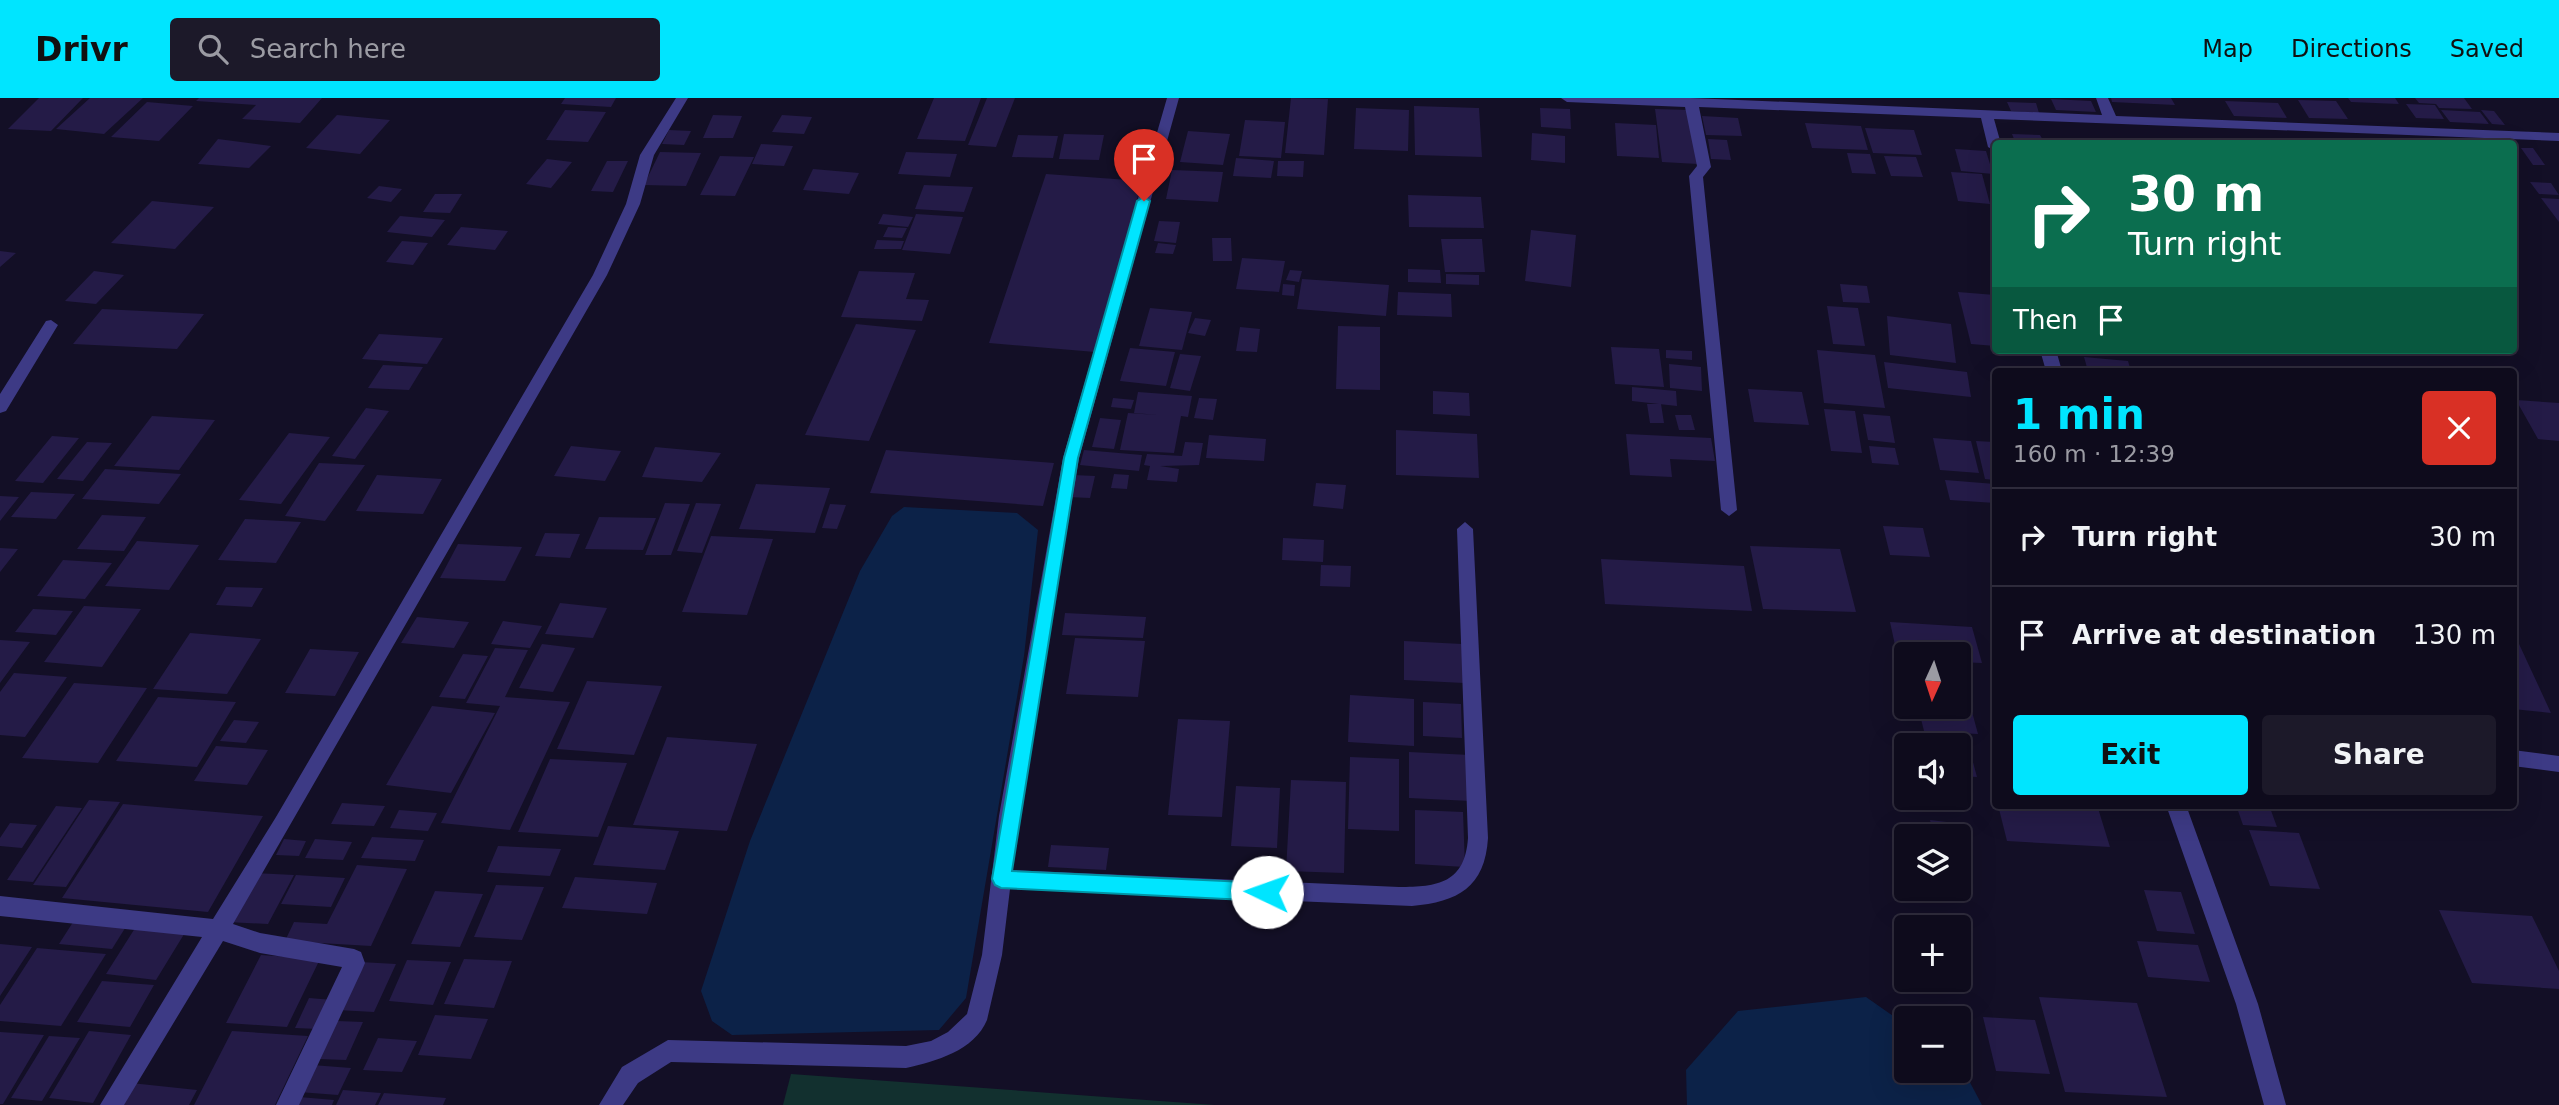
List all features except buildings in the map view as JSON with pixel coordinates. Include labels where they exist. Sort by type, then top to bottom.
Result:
[{"type":"street","points":[[111,1105],[284,823],[600,275],[633,204],[647,155],[682,98]]},
{"type":"street","points":[[610,1105],[630,1075],[668,1051],[906,1057],[932,1051],[956,1040],[976,1020],[992,955],[1001,879],[1071,458],[1172,98]]},
{"type":"street","points":[[1567,98],[2559,136]]},
{"type":"street","points":[[2102,98],[2110,118]]},
{"type":"street","points":[[1683,101],[1704,167],[1696,176],[1730,510]]},
{"type":"street","points":[[1986,113],[1993,140]]},
{"type":"street","points":[[0,407],[51,325]]},
{"type":"street","points":[[1001,879],[1294,894],[1429,895],[1450,888],[1472,872],[1477,858],[1478,838],[1465,529]]},
{"type":"street","points":[[2517,759],[2559,764]]},
{"type":"street","points":[[2177,809],[2247,1004],[2275,1105]]},
{"type":"street","points":[[0,906],[217,929],[260,943],[354,959],[355,963],[287,1105]]},
{"type":"green space","points":[[791,1074],[1215,1105],[783,1105]]},
{"type":"water","points":[[904,507],[1017,513],[1038,530],[1024,656],[966,998],[939,1030],[732,1035],[712,1021],[701,991],[750,841],[860,571],[892,516]]},
{"type":"water","points":[[1866,997],[1894,1017],[1894,1083],[1970,1083],[1982,1105],[1687,1105],[1686,1070],[1738,1011]]},
{"type":"route","points":[[1144,201],[1071,458],[1009,816],[1001,879],[1267,892]]}]
